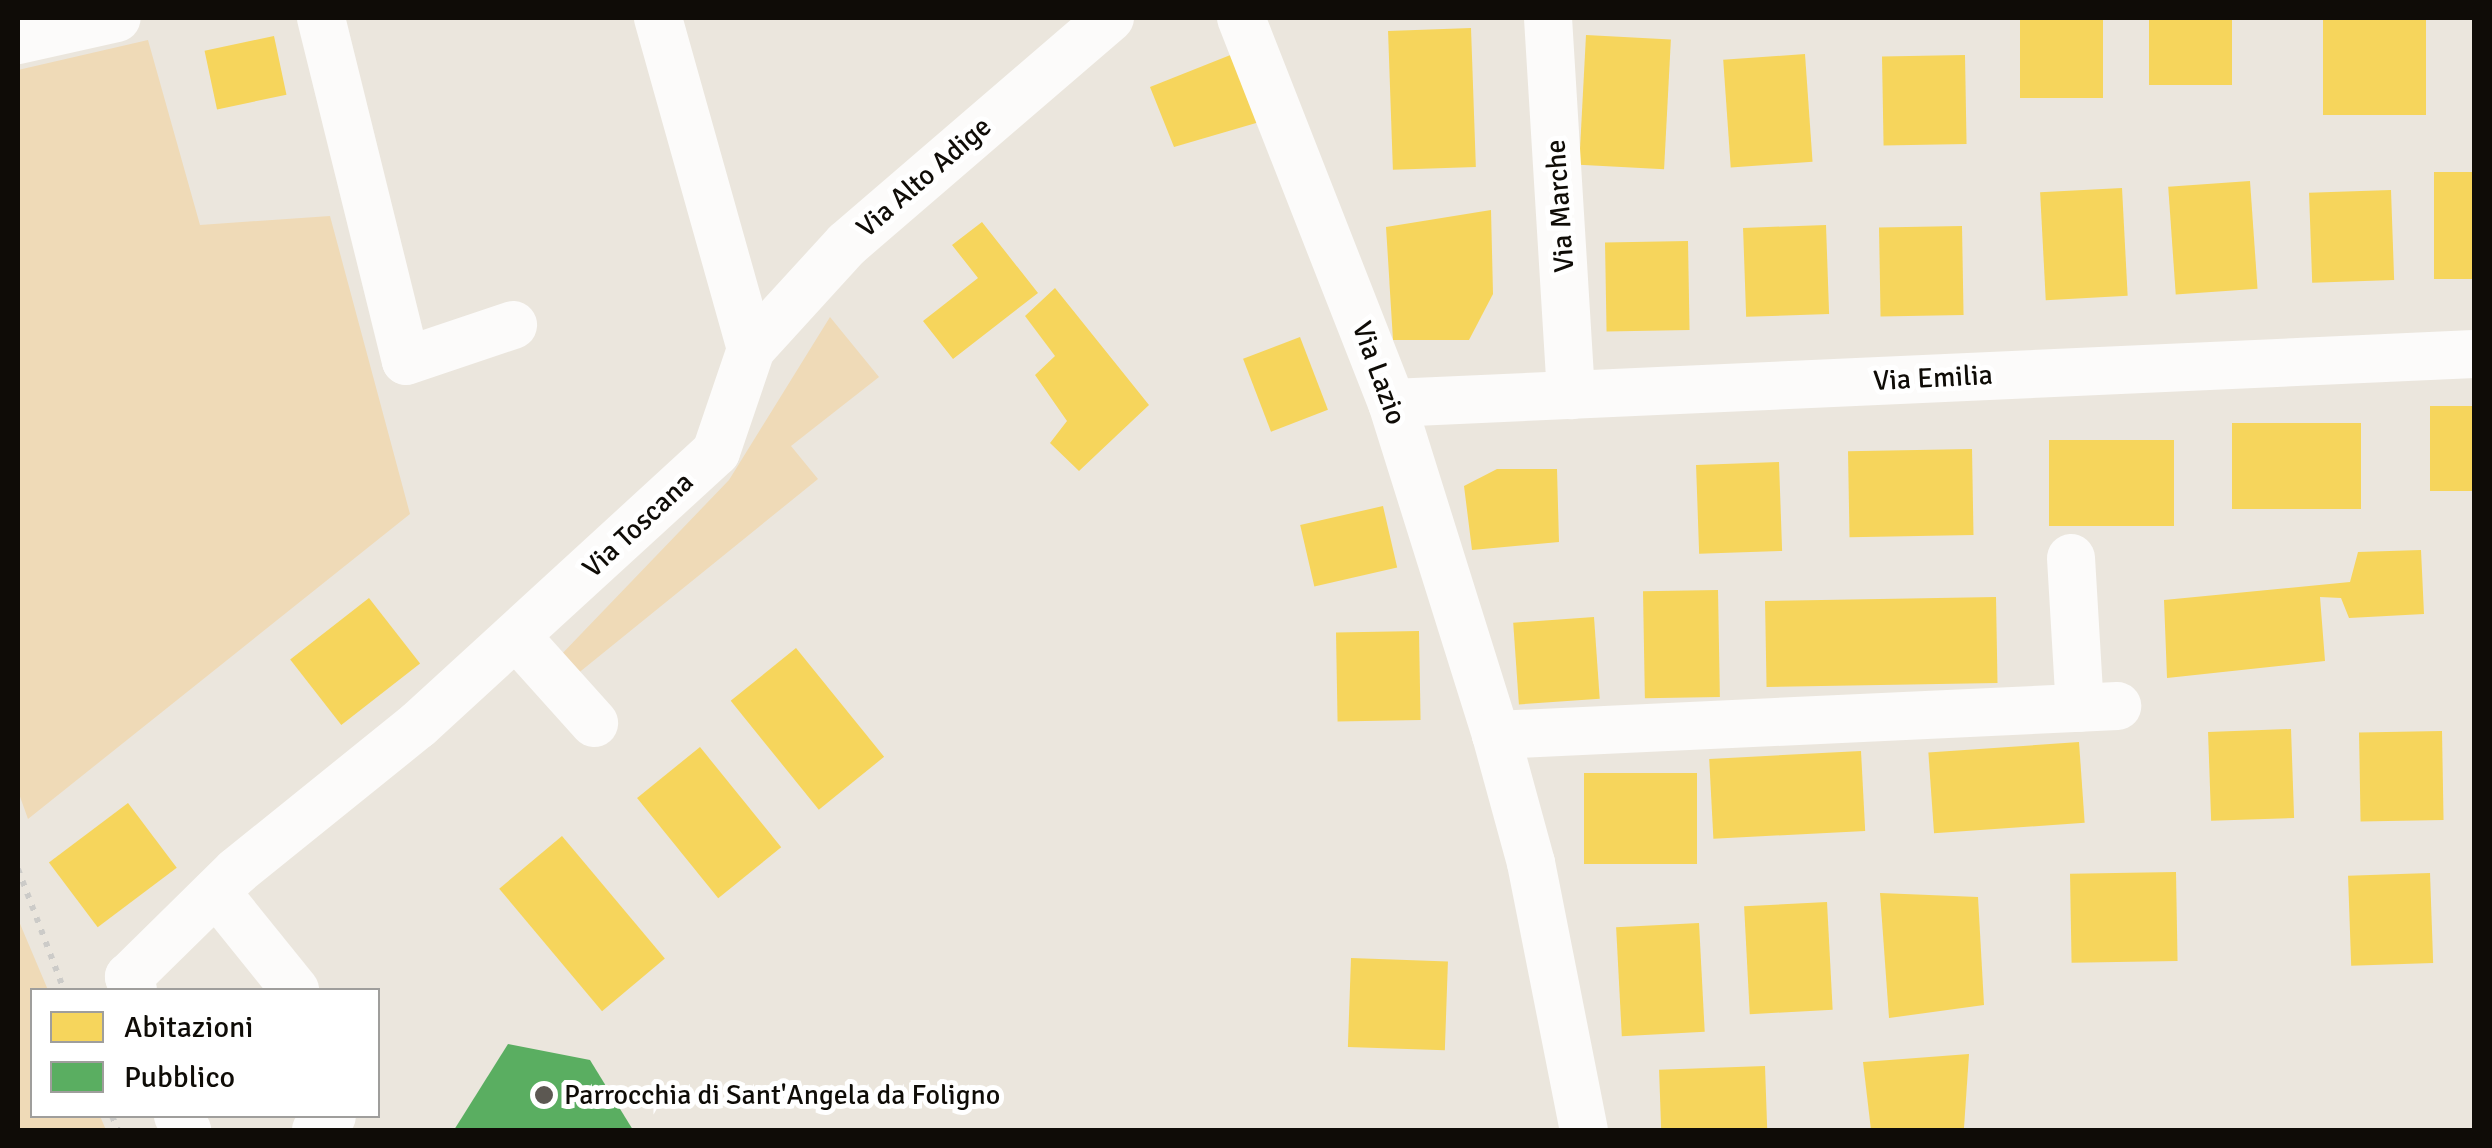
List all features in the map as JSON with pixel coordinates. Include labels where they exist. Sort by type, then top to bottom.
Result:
[{"type":"street","points":[[18,40],[117,18]]},
{"type":"street","points":[[321,18],[406,360],[513,325]]},
{"type":"street","points":[[658,18],[750,349]]},
{"type":"street","name":"Via Alto Adige","points":[[750,349],[847,244],[1110,18]]},
{"type":"street","name":"Via Lazio","points":[[1241,18],[1392,403],[1496,736],[1530,862],[1584,1130]]},
{"type":"street","name":"Via Marche","points":[[1548,18],[1571,395]]},
{"type":"street","name":"Via Toscana","points":[[132,988],[129,977],[216,892],[516,636],[716,452],[750,349]]},
{"type":"street","name":"Via Emilia","points":[[1392,403],[2474,354]]},
{"type":"street","points":[[1496,736],[2098,707],[2072,558]]},
{"type":"street","points":[[516,636],[594,723]]},
{"type":"street","points":[[216,892],[293,988]]},
{"type":"path","points":[[18,870],[63,988]]},
{"type":"shaded area","points":[[148,40],[200,225],[330,216],[410,514],[28,819],[18,791],[18,70]]},
{"type":"shaded area","points":[[830,317],[879,377],[791,446],[818,479],[571,679],[557,659],[729,480]]},
{"type":"shaded area","points":[[18,919],[47,988],[30,988],[30,1118],[101,1118],[106,1130],[18,1130]]},
{"type":"building: Abitazioni","points":[[2020,18],[2103,18],[2103,98],[2020,98]]},
{"type":"building: Abitazioni","points":[[2149,18],[2232,18],[2232,85],[2149,85]]},
{"type":"building: Abitazioni","points":[[2323,18],[2426,18],[2426,115],[2323,115]]},
{"type":"building: Abitazioni","points":[[1471,28],[1476,167],[1393,170],[1388,31]]},
{"type":"building: Abitazioni","points":[[1586,35],[1671,39],[1664,169],[1579,165]]},
{"type":"building: Abitazioni","points":[[274,36],[286,95],[217,109],[205,51]]},
{"type":"building: Abitazioni","points":[[1238,52],[1263,121],[1174,147],[1150,87]]},
{"type":"building: Abitazioni","points":[[1805,54],[1813,162],[1731,167],[1723,60]]},
{"type":"building: Abitazioni","points":[[1965,55],[1967,144],[1884,145],[1882,56]]},
{"type":"building: Abitazioni","points":[[2434,172],[2474,172],[2474,279],[2434,279]]},
{"type":"building: Abitazioni","points":[[2250,181],[2258,289],[2176,294],[2168,187]]},
{"type":"building: Abitazioni","points":[[2122,188],[2128,296],[2046,300],[2040,192]]},
{"type":"building: Abitazioni","points":[[2391,190],[2394,280],[2312,283],[2309,193]]},
{"type":"building: Abitazioni","points":[[1491,210],[1493,294],[1469,340],[1393,340],[1386,227]]},
{"type":"building: Abitazioni","points":[[982,222],[1038,293],[953,359],[923,321],[978,278],[952,245]]},
{"type":"building: Abitazioni","points":[[1826,225],[1829,314],[1746,317],[1743,228]]},
{"type":"building: Abitazioni","points":[[1962,226],[1964,315],[1881,316],[1879,227]]},
{"type":"building: Abitazioni","points":[[1688,241],[1690,330],[1607,331],[1605,242]]},
{"type":"building: Abitazioni","points":[[1055,288],[1149,405],[1079,471],[1050,443],[1067,421],[1035,375],[1055,356],[1025,316]]},
{"type":"building: Abitazioni","points":[[1300,337],[1328,410],[1271,432],[1243,359]]},
{"type":"building: Abitazioni","points":[[2430,406],[2474,406],[2474,491],[2430,491]]},
{"type":"building: Abitazioni","points":[[2232,423],[2361,423],[2361,509],[2232,509]]},
{"type":"building: Abitazioni","points":[[2049,440],[2174,440],[2174,526],[2049,526]]},
{"type":"building: Abitazioni","points":[[1972,449],[1974,535],[1850,537],[1848,451]]},
{"type":"building: Abitazioni","points":[[1779,462],[1782,551],[1699,554],[1696,465]]},
{"type":"building: Abitazioni","points":[[1497,469],[1557,469],[1559,542],[1472,550],[1464,486]]},
{"type":"building: Abitazioni","points":[[1383,506],[1397,567],[1314,587],[1300,525]]},
{"type":"building: Abitazioni","points":[[2421,550],[2424,614],[2349,618],[2341,598],[2320,597],[2325,661],[2167,678],[2164,600],[2350,582],[2358,552]]},
{"type":"building: Abitazioni","points":[[1718,590],[1720,697],[1645,698],[1643,591]]},
{"type":"building: Abitazioni","points":[[1996,597],[1998,683],[1767,687],[1765,601]]},
{"type":"building: Abitazioni","points":[[369,598],[420,663],[341,725],[290,660]]},
{"type":"building: Abitazioni","points":[[1594,617],[1600,699],[1519,704],[1513,623]]},
{"type":"building: Abitazioni","points":[[1419,631],[1421,720],[1338,721],[1336,632]]},
{"type":"building: Abitazioni","points":[[796,648],[884,757],[819,810],[731,701]]},
{"type":"building: Abitazioni","points":[[2291,729],[2294,818],[2211,821],[2208,732]]},
{"type":"building: Abitazioni","points":[[2442,731],[2444,820],[2361,821],[2359,732]]},
{"type":"building: Abitazioni","points":[[2079,742],[2085,823],[1934,833],[1928,753]]},
{"type":"building: Abitazioni","points":[[700,747],[781,847],[718,898],[637,798]]},
{"type":"building: Abitazioni","points":[[1861,751],[1865,831],[1713,839],[1709,759]]},
{"type":"building: Abitazioni","points":[[1584,773],[1697,773],[1697,864],[1584,864]]},
{"type":"building: Abitazioni","points":[[128,803],[177,868],[98,927],[49,863]]},
{"type":"building: Abitazioni","points":[[562,836],[665,959],[602,1011],[499,889]]},
{"type":"building: Abitazioni","points":[[2176,872],[2178,961],[2072,963],[2070,874]]},
{"type":"building: Abitazioni","points":[[2430,873],[2433,963],[2351,966],[2348,876]]},
{"type":"building: Abitazioni","points":[[1880,893],[1978,897],[1984,1005],[1889,1018]]},
{"type":"building: Abitazioni","points":[[1827,902],[1833,1010],[1750,1014],[1744,906]]},
{"type":"building: Abitazioni","points":[[1699,923],[1705,1032],[1622,1036],[1616,927]]},
{"type":"building: Abitazioni","points":[[1351,958],[1448,961],[1445,1050],[1348,1047]]},
{"type":"building: Abitazioni","points":[[1969,1054],[1964,1128],[1871,1130],[1863,1062]]},
{"type":"building: Abitazioni","points":[[1765,1066],[1767,1130],[1661,1130],[1659,1070]]},
{"type":"building: Pubblico","name":"Parrocchia di Sant'Angela da Foligno","points":[[508,1044],[590,1060],[633,1130],[454,1130]]},
{"type":"place","name":"Parrocchia di Sant'Angela da Foligno","points":[[544,1095]]}]
